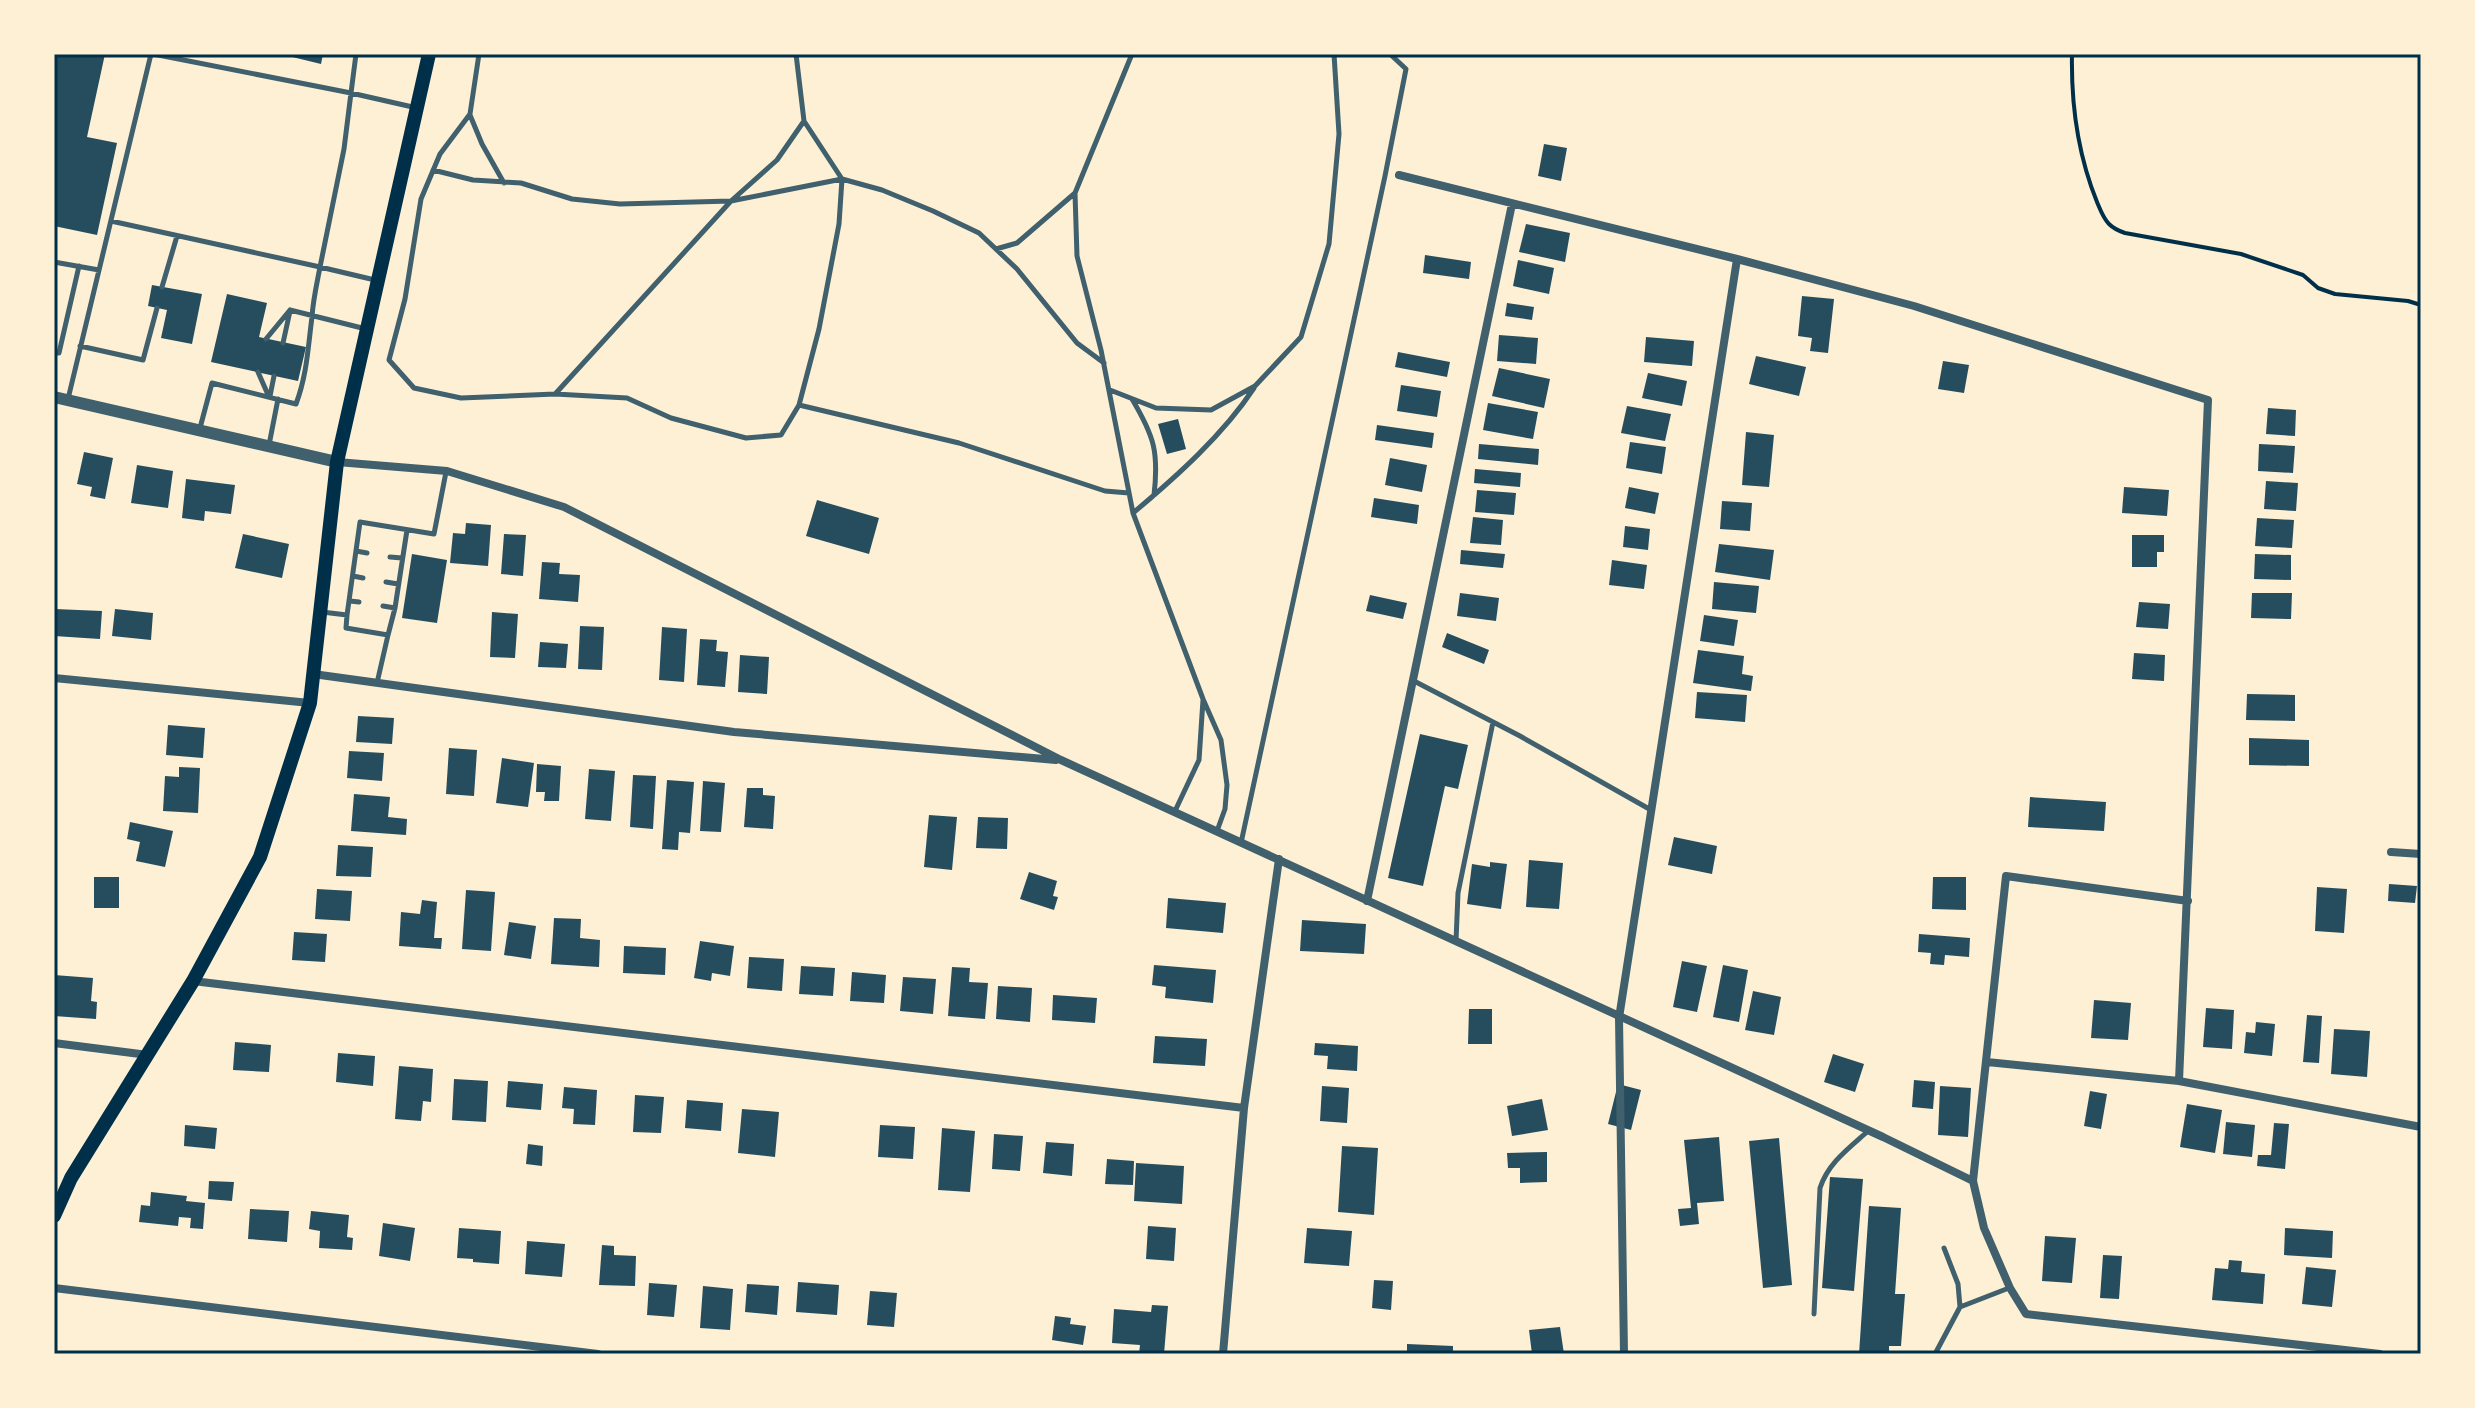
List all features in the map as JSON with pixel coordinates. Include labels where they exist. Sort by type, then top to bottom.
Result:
[{"type":"main road","points":[[54,1216],[71,1178],[193,981],[260,857],[310,703],[337,462],[429,54]]},
{"type":"street","points":[[1399,175],[1914,306],[2208,400],[2179,1081]]},
{"type":"street","points":[[1367,901],[1512,204]]},
{"type":"street","points":[[1624,1354],[1619,1018],[1737,259]]},
{"type":"street","points":[[61,398],[337,462],[447,471],[564,507],[1061,760],[1973,1181]]},
{"type":"street","points":[[313,674],[734,732],[1061,760]]},
{"type":"street","points":[[54,678],[310,703]]},
{"type":"street","points":[[2391,852],[2421,854]]},
{"type":"street","points":[[1223,1354],[1244,1108],[1279,859]]},
{"type":"street","points":[[2188,901],[2006,876],[1973,1181],[1984,1228],[2010,1288],[2026,1314],[2380,1354]]},
{"type":"street","points":[[193,981],[1244,1108]]},
{"type":"street","points":[[54,1043],[149,1055]]},
{"type":"street","points":[[1987,1062],[2179,1081],[2421,1127]]},
{"type":"street","points":[[54,1288],[598,1354]]},
{"type":"lane","points":[[61,398],[80,346],[152,54],[418,108]]},
{"type":"lane","points":[[200,430],[212,383],[296,404],[308,361],[312,316],[344,149],[356,54]]},
{"type":"lane","points":[[479,54],[470,114],[440,154],[421,199],[405,299],[389,360],[414,388],[461,398],[555,394],[627,398],[671,418],[746,438],[781,435],[799,405],[819,329],[837,239],[842,179],[804,121],[796,54]]},
{"type":"lane","points":[[1132,54],[1075,193],[1077,256],[1104,363],[1133,513],[1221,740],[1227,785],[1225,809],[1217,831]]},
{"type":"lane","points":[[1133,513],[1239,411],[1255,386],[1301,337],[1329,244],[1339,134],[1334,54]]},
{"type":"lane","points":[[1241,843],[1406,69],[1390,54]]},
{"type":"lane","points":[[470,114],[482,144],[504,183]]},
{"type":"lane","points":[[555,394],[731,201],[777,160],[804,121]]},
{"type":"lane","points":[[433,170],[473,180],[521,183],[572,199],[620,204],[731,201],[842,179],[882,190],[979,233],[1017,269],[1077,343],[1104,363]]},
{"type":"lane","points":[[996,249],[1017,243],[1075,193]]},
{"type":"lane","points":[[111,221],[380,281]]},
{"type":"lane","points":[[162,287],[177,236]]},
{"type":"lane","points":[[54,262],[99,270]]},
{"type":"lane","points":[[54,352],[59,353],[79,266]]},
{"type":"lane","points":[[80,346],[143,360],[157,308]]},
{"type":"lane","points":[[290,310],[368,330]]},
{"type":"lane","points":[[266,339],[290,310]]},
{"type":"lane","points":[[283,343],[290,310]]},
{"type":"lane","points":[[258,372],[269,397]]},
{"type":"lane","points":[[269,397],[274,376]]},
{"type":"lane","points":[[1109,390],[1156,408],[1211,410],[1255,386]]},
{"type":"lane","points":[[1131,398],[1149,428],[1158,465],[1154,495]]},
{"type":"lane","points":[[268,446],[278,399]]},
{"type":"lane","points":[[799,405],[959,443],[1105,491],[1129,493]]},
{"type":"lane","points":[[388,635],[346,628],[360,522],[434,534],[447,471]]},
{"type":"lane","points":[[377,683],[395,608],[407,530]]},
{"type":"lane","points":[[356,551],[367,553]]},
{"type":"lane","points":[[390,557],[402,558]]},
{"type":"lane","points":[[353,576],[363,578]]},
{"type":"lane","points":[[386,582],[398,584]]},
{"type":"lane","points":[[350,601],[359,602]]},
{"type":"lane","points":[[383,606],[395,608]]},
{"type":"lane","points":[[320,612],[347,615]]},
{"type":"lane","points":[[1413,681],[1652,810]]},
{"type":"lane","points":[[1175,811],[1199,760],[1203,699]]},
{"type":"lane","points":[[1456,942],[1458,893],[1493,722]]},
{"type":"lane","points":[[1814,1314],[1820,1188],[1831,1165],[1868,1131]]},
{"type":"lane","points":[[1935,1354],[1960,1307],[1958,1284],[1944,1248]]},
{"type":"lane","points":[[1960,1307],[2010,1288]]},
{"type":"path","points":[[2072,54],[2071,86],[2078,140],[2090,185],[2110,226],[2125,233],[2241,254],[2303,275],[2318,288],[2335,294],[2421,305]]},
{"type":"building","points":[[54,54],[105,54],[87,137],[117,143],[97,235],[54,226]]},
{"type":"building","points":[[280,54],[323,54],[321,64]]},
{"type":"building","points":[[1544,144],[1567,148],[1561,181],[1538,176]]},
{"type":"building","points":[[1526,224],[1570,233],[1565,262],[1519,252]]},
{"type":"building","points":[[1425,255],[1471,262],[1469,279],[1423,273]]},
{"type":"building","points":[[1518,260],[1554,268],[1549,294],[1513,286]]},
{"type":"building","points":[[152,285],[202,294],[192,344],[161,338],[167,310],[148,306]]},
{"type":"building","points":[[227,294],[267,303],[259,337],[306,347],[298,381],[211,362]]},
{"type":"building","points":[[1802,296],[1834,299],[1828,353],[1810,351],[1812,338],[1798,336]]},
{"type":"building","points":[[1507,303],[1534,307],[1532,320],[1505,316]]},
{"type":"building","points":[[1499,335],[1538,338],[1536,364],[1497,361]]},
{"type":"building","points":[[1646,337],[1694,341],[1692,366],[1644,362]]},
{"type":"building","points":[[1398,352],[1450,362],[1447,377],[1395,367]]},
{"type":"building","points":[[1756,356],[1806,367],[1799,396],[1749,384]]},
{"type":"building","points":[[1943,361],[1969,365],[1964,393],[1938,389]]},
{"type":"building","points":[[1499,368],[1550,379],[1544,408],[1492,396]]},
{"type":"building","points":[[1648,373],[1687,381],[1682,406],[1642,398]]},
{"type":"building","points":[[1401,385],[1441,391],[1437,417],[1397,411]]},
{"type":"building","points":[[1488,403],[1538,412],[1533,439],[1483,430]]},
{"type":"building","points":[[1627,406],[1671,414],[1665,441],[1621,433]]},
{"type":"building","points":[[2268,408],[2296,410],[2295,436],[2266,434]]},
{"type":"building","points":[[1178,419],[1186,449],[1167,454],[1158,424]]},
{"type":"building","points":[[1377,425],[1434,433],[1432,448],[1375,440]]},
{"type":"building","points":[[1746,432],[1774,435],[1769,487],[1742,485]]},
{"type":"building","points":[[1630,442],[1666,447],[1662,474],[1626,468]]},
{"type":"building","points":[[1479,444],[1539,449],[1538,465],[1478,459]]},
{"type":"building","points":[[2259,444],[2295,446],[2293,473],[2258,471]]},
{"type":"building","points":[[84,452],[113,458],[105,499],[90,496],[92,487],[77,484]]},
{"type":"building","points":[[1390,458],[1427,465],[1422,492],[1385,485]]},
{"type":"building","points":[[137,465],[173,471],[168,508],[131,503]]},
{"type":"building","points":[[1475,469],[1521,473],[1520,487],[1474,483]]},
{"type":"building","points":[[186,479],[235,485],[231,514],[205,511],[204,521],[182,518]]},
{"type":"building","points":[[2266,481],[2298,483],[2296,511],[2264,509]]},
{"type":"building","points":[[1629,487],[1659,493],[1655,514],[1625,508]]},
{"type":"building","points":[[2124,487],[2169,490],[2167,516],[2122,513]]},
{"type":"building","points":[[1477,490],[1516,493],[1514,515],[1475,512]]},
{"type":"building","points":[[1374,498],[1419,505],[1417,524],[1371,517]]},
{"type":"building","points":[[817,500],[879,518],[869,554],[806,536]]},
{"type":"building","points":[[1722,501],[1752,503],[1750,531],[1720,529]]},
{"type":"building","points":[[1473,517],[1503,520],[1501,545],[1470,543]]},
{"type":"building","points":[[2257,518],[2294,520],[2292,548],[2255,546]]},
{"type":"building","points":[[466,523],[491,525],[488,566],[450,563],[453,533],[465,534]]},
{"type":"building","points":[[1625,526],[1650,529],[1648,550],[1623,547]]},
{"type":"building","points":[[243,534],[289,544],[282,578],[235,568]]},
{"type":"building","points":[[504,534],[526,535],[523,576],[501,574]]},
{"type":"building","points":[[2132,535],[2164,535],[2164,552],[2157,552],[2157,567],[2132,567]]},
{"type":"building","points":[[1719,544],[1774,550],[1770,580],[1715,572]]},
{"type":"building","points":[[1461,550],[1505,554],[1503,568],[1460,564]]},
{"type":"building","points":[[412,554],[447,560],[437,623],[402,618]]},
{"type":"building","points":[[2255,554],[2291,555],[2291,580],[2254,579]]},
{"type":"building","points":[[1612,560],[1647,565],[1644,589],[1609,585]]},
{"type":"building","points":[[542,562],[560,563],[559,574],[580,575],[578,602],[539,599]]},
{"type":"building","points":[[1714,582],[1759,586],[1756,613],[1712,609]]},
{"type":"building","points":[[1460,593],[1499,598],[1496,621],[1457,616]]},
{"type":"building","points":[[2252,593],[2292,593],[2291,619],[2251,618]]},
{"type":"building","points":[[1370,595],[1407,603],[1403,619],[1366,611]]},
{"type":"building","points":[[2139,602],[2170,604],[2168,629],[2136,627]]},
{"type":"building","points":[[55,609],[102,611],[100,639],[54,636]]},
{"type":"building","points":[[115,609],[153,613],[151,640],[112,636]]},
{"type":"building","points":[[492,612],[518,614],[515,658],[490,657]]},
{"type":"building","points":[[1704,615],[1738,620],[1734,646],[1700,641]]},
{"type":"building","points":[[580,626],[604,627],[602,670],[578,669]]},
{"type":"building","points":[[662,627],[687,629],[684,682],[659,680]]},
{"type":"building","points":[[1447,633],[1489,650],[1484,664],[1442,647]]},
{"type":"building","points":[[700,639],[717,640],[716,651],[728,652],[725,687],[697,685]]},
{"type":"building","points":[[540,642],[568,644],[566,668],[538,667]]},
{"type":"building","points":[[1698,650],[1744,656],[1742,674],[1753,676],[1751,691],[1693,683]]},
{"type":"building","points":[[2134,653],[2165,655],[2164,681],[2132,679]]},
{"type":"building","points":[[740,655],[769,657],[767,694],[738,692]]},
{"type":"building","points":[[1697,692],[1747,695],[1745,722],[1695,718]]},
{"type":"building","points":[[2247,694],[2295,695],[2295,721],[2246,720]]},
{"type":"building","points":[[358,716],[394,718],[392,744],[356,742]]},
{"type":"building","points":[[168,725],[205,728],[203,758],[166,755]]},
{"type":"building","points":[[1420,734],[1468,745],[1458,789],[1445,786],[1423,886],[1388,878]]},
{"type":"building","points":[[2249,738],[2309,740],[2309,766],[2249,765]]},
{"type":"building","points":[[449,748],[477,750],[474,796],[446,794]]},
{"type":"building","points":[[349,751],[384,753],[382,781],[347,778]]},
{"type":"building","points":[[502,758],[534,763],[528,807],[496,803]]},
{"type":"building","points":[[537,764],[561,766],[559,801],[544,801],[545,792],[536,792]]},
{"type":"building","points":[[179,767],[200,768],[198,813],[163,811],[165,776],[179,777]]},
{"type":"building","points":[[589,769],[615,771],[611,821],[585,819]]},
{"type":"building","points":[[633,775],[656,776],[653,829],[630,827]]},
{"type":"building","points":[[667,780],[694,782],[690,833],[679,832],[678,850],[662,849]]},
{"type":"building","points":[[703,781],[725,783],[721,832],[700,831]]},
{"type":"building","points":[[747,788],[763,788],[763,795],[775,796],[773,829],[744,827]]},
{"type":"building","points":[[354,794],[390,797],[388,817],[407,819],[406,835],[351,831]]},
{"type":"building","points":[[2030,797],[2106,802],[2104,831],[2028,827]]},
{"type":"building","points":[[929,815],[957,817],[952,870],[924,867]]},
{"type":"building","points":[[978,817],[1008,818],[1007,849],[976,848]]},
{"type":"building","points":[[130,822],[173,831],[165,867],[136,861],[140,842],[127,839]]},
{"type":"building","points":[[1674,837],[1717,846],[1712,874],[1668,865]]},
{"type":"building","points":[[338,845],[373,847],[371,877],[336,876]]},
{"type":"building","points":[[1529,860],[1563,863],[1559,909],[1526,907]]},
{"type":"building","points":[[1490,862],[1507,864],[1501,909],[1467,904],[1472,864],[1490,867]]},
{"type":"building","points":[[1029,872],[1057,881],[1053,896],[1058,897],[1054,910],[1020,899]]},
{"type":"building","points":[[94,877],[119,877],[119,908],[94,908]]},
{"type":"building","points":[[1933,877],[1966,877],[1966,910],[1932,909]]},
{"type":"building","points":[[2389,884],[2417,886],[2415,903],[2388,901]]},
{"type":"building","points":[[2317,887],[2347,889],[2344,933],[2315,931]]},
{"type":"building","points":[[317,889],[352,891],[350,921],[315,919]]},
{"type":"building","points":[[466,890],[495,892],[491,951],[462,949]]},
{"type":"building","points":[[1168,898],[1226,903],[1223,933],[1166,928]]},
{"type":"building","points":[[422,900],[437,902],[434,938],[442,938],[441,949],[399,946],[401,912],[420,914]]},
{"type":"building","points":[[554,918],[581,919],[580,938],[600,940],[599,967],[551,964]]},
{"type":"building","points":[[1302,920],[1366,924],[1364,954],[1300,951]]},
{"type":"building","points":[[509,922],[536,926],[531,959],[504,955]]},
{"type":"building","points":[[294,932],[327,934],[325,962],[292,960]]},
{"type":"building","points":[[1919,934],[1970,938],[1969,957],[1945,955],[1944,965],[1930,964],[1931,953],[1918,952]]},
{"type":"building","points":[[700,941],[734,946],[730,976],[712,973],[711,981],[694,978]]},
{"type":"building","points":[[624,946],[666,948],[665,975],[623,973]]},
{"type":"building","points":[[749,957],[784,959],[782,991],[747,988]]},
{"type":"building","points":[[1682,961],[1707,966],[1697,1012],[1673,1007]]},
{"type":"building","points":[[1154,965],[1216,970],[1213,1003],[1165,998],[1166,987],[1152,985]]},
{"type":"building","points":[[1723,965],[1748,970],[1739,1022],[1713,1017]]},
{"type":"building","points":[[801,966],[835,968],[833,996],[799,994]]},
{"type":"building","points":[[952,967],[970,968],[969,982],[988,983],[985,1019],[948,1016]]},
{"type":"building","points":[[852,972],[886,975],[884,1003],[850,1001]]},
{"type":"building","points":[[54,975],[93,978],[91,1001],[97,1002],[96,1019],[54,1016]]},
{"type":"building","points":[[903,977],[936,979],[933,1014],[900,1011]]},
{"type":"building","points":[[998,986],[1032,988],[1030,1022],[996,1019]]},
{"type":"building","points":[[1753,991],[1781,997],[1774,1035],[1745,1030]]},
{"type":"building","points":[[1053,995],[1097,998],[1095,1023],[1052,1020]]},
{"type":"building","points":[[2094,1000],[2131,1003],[2128,1040],[2091,1038]]},
{"type":"building","points":[[2206,1008],[2234,1010],[2232,1049],[2203,1047]]},
{"type":"building","points":[[1469,1009],[1492,1009],[1492,1044],[1468,1044]]},
{"type":"building","points":[[2307,1015],[2322,1016],[2319,1063],[2303,1062]]},
{"type":"building","points":[[2256,1022],[2275,1024],[2272,1056],[2244,1053],[2246,1032],[2255,1033]]},
{"type":"building","points":[[2334,1029],[2370,1031],[2367,1077],[2331,1074]]},
{"type":"building","points":[[1155,1036],[1207,1039],[1205,1066],[1153,1063]]},
{"type":"building","points":[[235,1042],[271,1045],[269,1072],[233,1070]]},
{"type":"building","points":[[1315,1043],[1358,1046],[1357,1071],[1327,1069],[1328,1056],[1314,1055]]},
{"type":"building","points":[[338,1053],[375,1056],[373,1086],[336,1082]]},
{"type":"building","points":[[1833,1054],[1864,1064],[1855,1092],[1824,1082]]},
{"type":"building","points":[[399,1066],[433,1069],[431,1102],[423,1101],[421,1121],[395,1119]]},
{"type":"building","points":[[454,1079],[488,1081],[486,1122],[452,1120]]},
{"type":"building","points":[[1914,1080],[1935,1082],[1933,1109],[1912,1107]]},
{"type":"building","points":[[508,1081],[543,1084],[541,1110],[506,1107]]},
{"type":"building","points":[[1618,1084],[1641,1090],[1631,1130],[1608,1124]]},
{"type":"building","points":[[1322,1086],[1349,1088],[1347,1123],[1320,1121]]},
{"type":"building","points":[[1940,1086],[1971,1088],[1968,1137],[1938,1135]]},
{"type":"building","points":[[564,1087],[597,1090],[595,1125],[573,1124],[574,1109],[562,1108]]},
{"type":"building","points":[[2090,1091],[2107,1094],[2101,1129],[2084,1126]]},
{"type":"building","points":[[635,1095],[664,1097],[661,1133],[633,1132]]},
{"type":"building","points":[[1542,1099],[1548,1130],[1512,1136],[1507,1106]]},
{"type":"building","points":[[687,1100],[723,1103],[721,1131],[685,1128]]},
{"type":"building","points":[[2187,1104],[2222,1110],[2215,1153],[2180,1147]]},
{"type":"building","points":[[742,1109],[779,1112],[775,1157],[738,1153]]},
{"type":"building","points":[[2226,1122],[2255,1125],[2252,1157],[2223,1154]]},
{"type":"building","points":[[2274,1123],[2289,1124],[2285,1169],[2257,1166],[2258,1155],[2271,1155]]},
{"type":"building","points":[[185,1125],[217,1128],[215,1149],[184,1146]]},
{"type":"building","points":[[880,1125],[915,1127],[913,1159],[878,1157]]},
{"type":"building","points":[[942,1128],[975,1131],[970,1192],[938,1190]]},
{"type":"building","points":[[994,1134],[1023,1136],[1020,1171],[992,1169]]},
{"type":"building","points":[[1719,1137],[1724,1201],[1697,1203],[1699,1224],[1680,1226],[1678,1209],[1691,1208],[1684,1140]]},
{"type":"building","points":[[1779,1138],[1792,1285],[1763,1288],[1749,1141]]},
{"type":"building","points":[[1046,1142],[1074,1144],[1072,1176],[1043,1173]]},
{"type":"building","points":[[528,1144],[543,1146],[542,1166],[526,1164]]},
{"type":"building","points":[[1342,1146],[1378,1148],[1374,1215],[1338,1212]]},
{"type":"building","points":[[1547,1152],[1547,1182],[1520,1183],[1520,1168],[1508,1168],[1507,1153]]},
{"type":"building","points":[[1107,1159],[1134,1161],[1133,1185],[1105,1184]]},
{"type":"building","points":[[1136,1163],[1184,1166],[1182,1204],[1134,1201]]},
{"type":"building","points":[[1830,1177],[1863,1179],[1854,1291],[1822,1288]]},
{"type":"building","points":[[209,1181],[234,1182],[232,1201],[208,1199]]},
{"type":"building","points":[[151,1192],[187,1196],[186,1201],[205,1203],[203,1229],[190,1228],[191,1218],[179,1217],[178,1226],[139,1222],[141,1205],[150,1206]]},
{"type":"building","points":[[1869,1206],[1901,1208],[1895,1294],[1905,1294],[1901,1346],[1889,1346],[1889,1354],[1859,1354]]},
{"type":"building","points":[[250,1209],[289,1211],[287,1242],[248,1239]]},
{"type":"building","points":[[311,1211],[349,1215],[347,1237],[353,1238],[352,1250],[319,1248],[320,1231],[309,1229]]},
{"type":"building","points":[[383,1223],[415,1228],[410,1261],[379,1256]]},
{"type":"building","points":[[1148,1226],[1176,1228],[1174,1261],[1146,1259]]},
{"type":"building","points":[[459,1228],[501,1231],[499,1264],[457,1258]]},
{"type":"building","points":[[1307,1228],[1352,1231],[1349,1266],[1304,1263]]},
{"type":"building","points":[[2285,1228],[2333,1231],[2332,1258],[2284,1255]]},
{"type":"building","points":[[2045,1236],[2076,1238],[2072,1283],[2042,1281]]},
{"type":"building","points":[[527,1241],[565,1244],[562,1277],[525,1274]]},
{"type":"building","points":[[602,1245],[614,1246],[614,1255],[636,1256],[635,1286],[599,1285]]},
{"type":"building","points":[[2103,1255],[2122,1256],[2119,1299],[2100,1298]]},
{"type":"building","points":[[2229,1260],[2242,1261],[2241,1272],[2265,1274],[2263,1304],[2212,1300],[2215,1268],[2228,1269]]},
{"type":"building","points":[[2306,1267],[2336,1270],[2332,1307],[2302,1304]]},
{"type":"building","points":[[1374,1280],[1393,1281],[1391,1310],[1372,1308]]},
{"type":"building","points":[[798,1282],[839,1285],[837,1315],[796,1312]]},
{"type":"building","points":[[649,1283],[677,1285],[674,1317],[647,1315]]},
{"type":"building","points":[[747,1284],[779,1286],[777,1315],[745,1312]]},
{"type":"building","points":[[703,1286],[733,1289],[730,1330],[700,1328]]},
{"type":"building","points":[[870,1291],[897,1293],[894,1327],[867,1325]]},
{"type":"building","points":[[1152,1305],[1168,1306],[1164,1354],[1139,1354],[1140,1345],[1112,1343],[1114,1309],[1151,1312]]},
{"type":"building","points":[[1055,1316],[1071,1318],[1070,1324],[1086,1326],[1083,1345],[1052,1340]]},
{"type":"building","points":[[1560,1327],[1564,1354],[1532,1354],[1529,1330]]},
{"type":"building","points":[[1407,1344],[1453,1346],[1453,1354],[1407,1354]]}]
